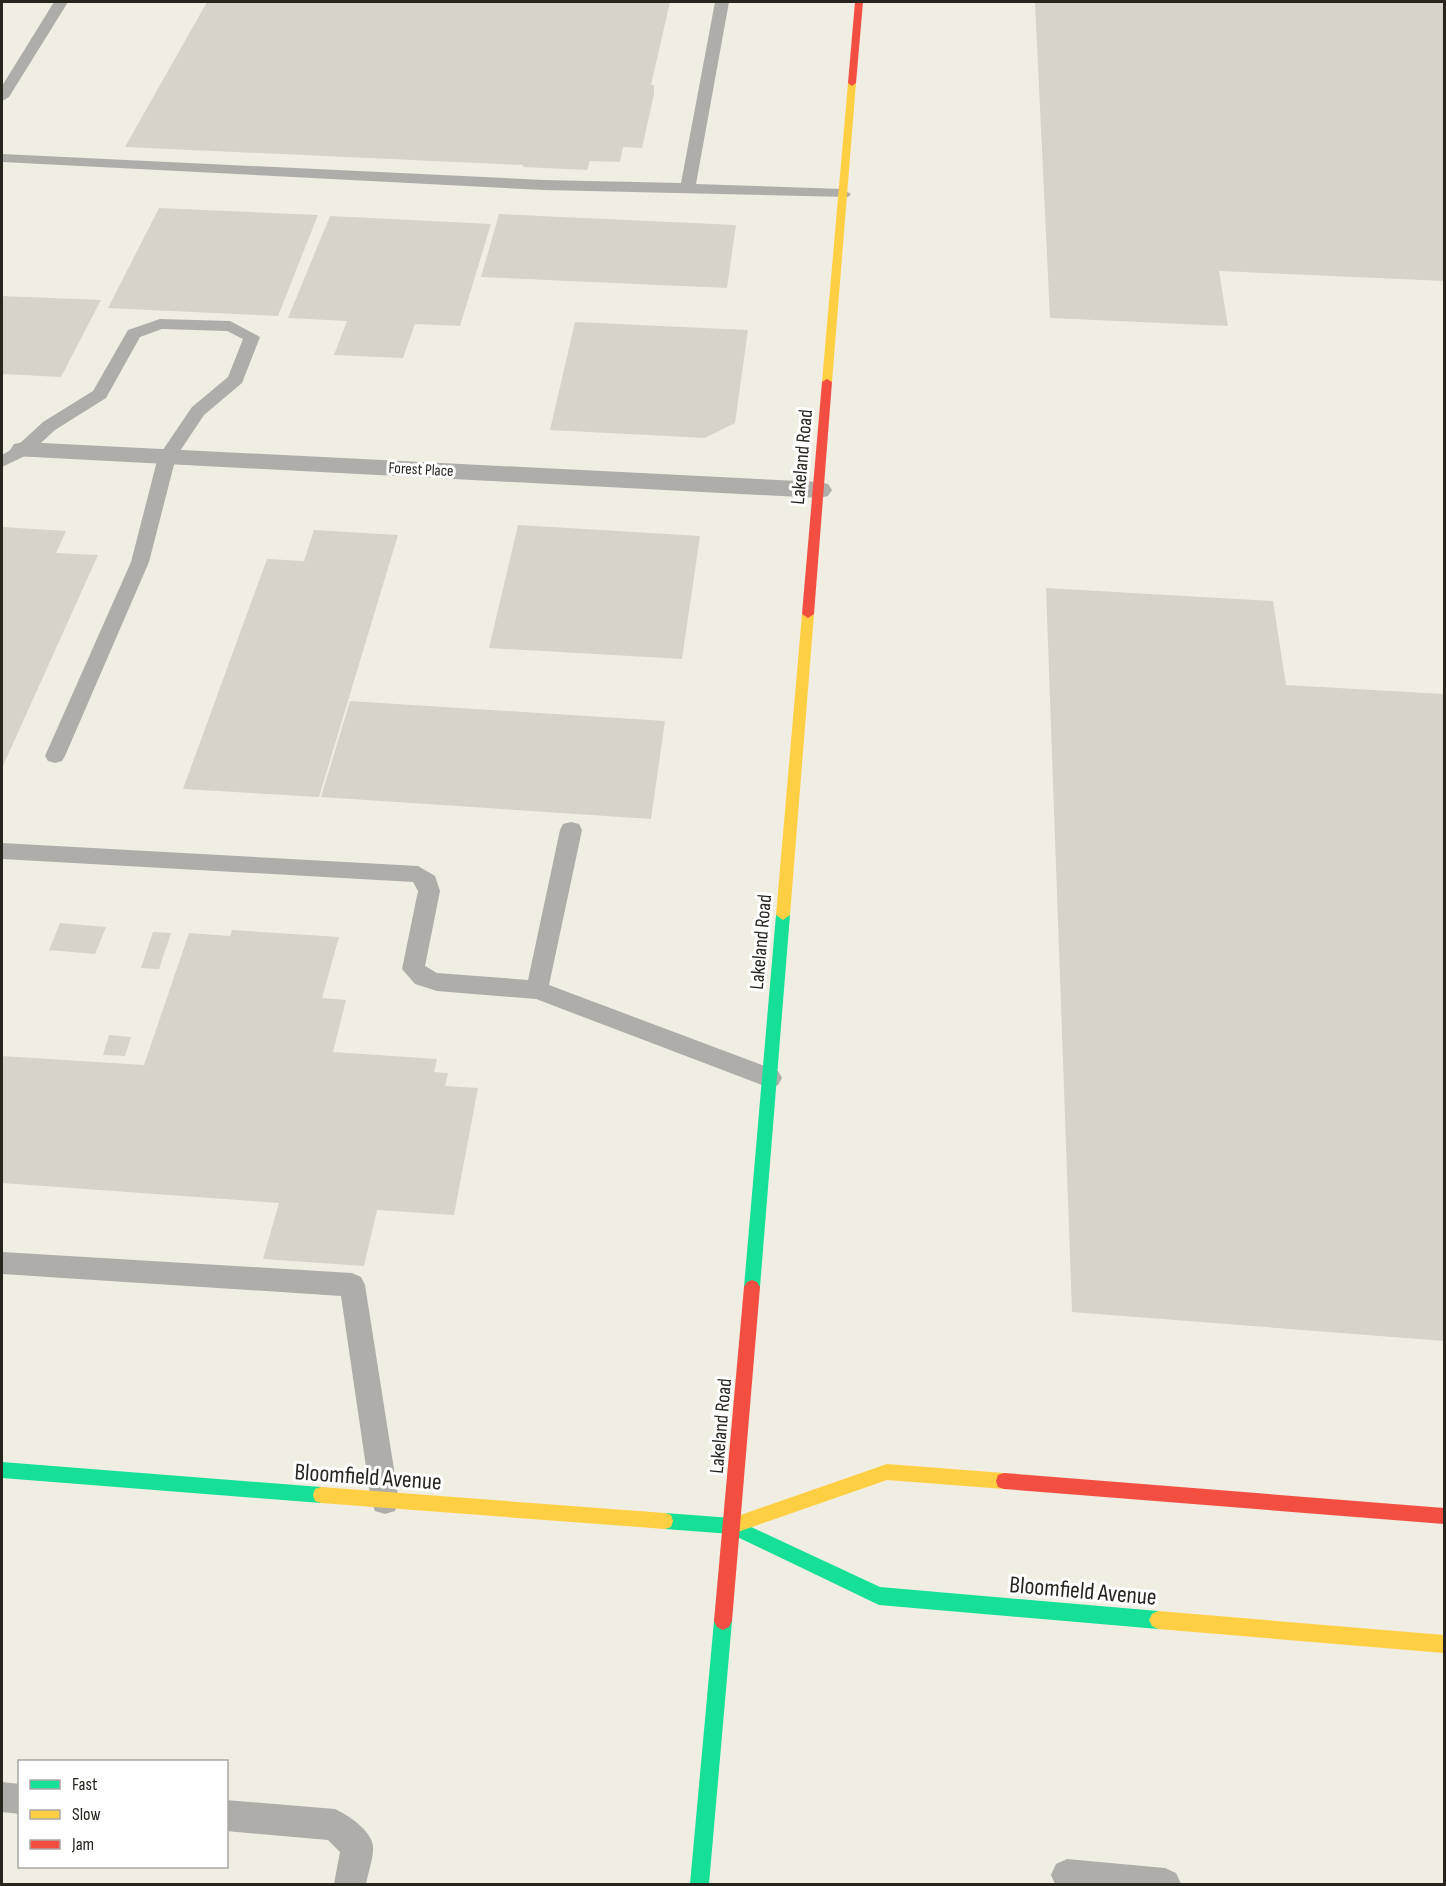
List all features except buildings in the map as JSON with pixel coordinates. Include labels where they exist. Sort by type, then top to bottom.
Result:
[{"type":"street","name":"Lakeland Road","points":[[699,1884],[732,1526],[859,2]]},
{"type":"street","name":"Forest Place","points":[[12,456],[167,457],[819,490]]},
{"type":"street","name":"Bloomfield Avenue","points":[[2,1470],[732,1526],[879,1596],[1444,1644]]},
{"type":"street","name":"Bloomfield Avenue","points":[[732,1526],[887,1472],[1444,1516]]},
{"type":"lane","points":[[2,97],[61,2]]},
{"type":"lane","points":[[688,188],[722,2]]},
{"type":"lane","points":[[2,158],[544,186],[688,188],[843,194]]},
{"type":"lane","points":[[12,456],[49,426],[100,394],[134,334],[160,324],[230,326],[252,337],[236,379],[198,411],[167,457],[140,562],[55,756]]},
{"type":"lane","points":[[537,990],[571,830]]},
{"type":"lane","points":[[2,851],[418,874],[427,882],[429,891],[413,969],[423,978],[437,982],[537,990],[770,1078]]},
{"type":"lane","points":[[2,1263],[352,1285],[385,1501]]},
{"type":"lane","points":[[2,1797],[18,1799]]},
{"type":"lane","points":[[228,1815],[335,1825],[357,1846],[351,1884]]},
{"type":"lane","points":[[1067,1875],[1165,1884]]},
{"type":"traffic: fast","points":[[752,1287],[783,915]]},
{"type":"traffic: fast","points":[[2,1470],[321,1495]]},
{"type":"traffic: fast","points":[[665,1521],[732,1526],[879,1596],[1158,1620]]},
{"type":"traffic: fast","points":[[699,1884],[723,1621]]},
{"type":"traffic: slow","points":[[827,382],[852,83]]},
{"type":"traffic: slow","points":[[783,915],[808,614]]},
{"type":"traffic: slow","points":[[732,1526],[887,1472],[1004,1481]]},
{"type":"traffic: slow","points":[[321,1495],[665,1521]]},
{"type":"traffic: slow","points":[[1158,1620],[1444,1644]]},
{"type":"traffic: jam","points":[[852,83],[859,2]]},
{"type":"traffic: jam","points":[[808,614],[827,382]]},
{"type":"traffic: jam","points":[[723,1621],[752,1287]]},
{"type":"traffic: jam","points":[[1004,1481],[1444,1516]]}]
